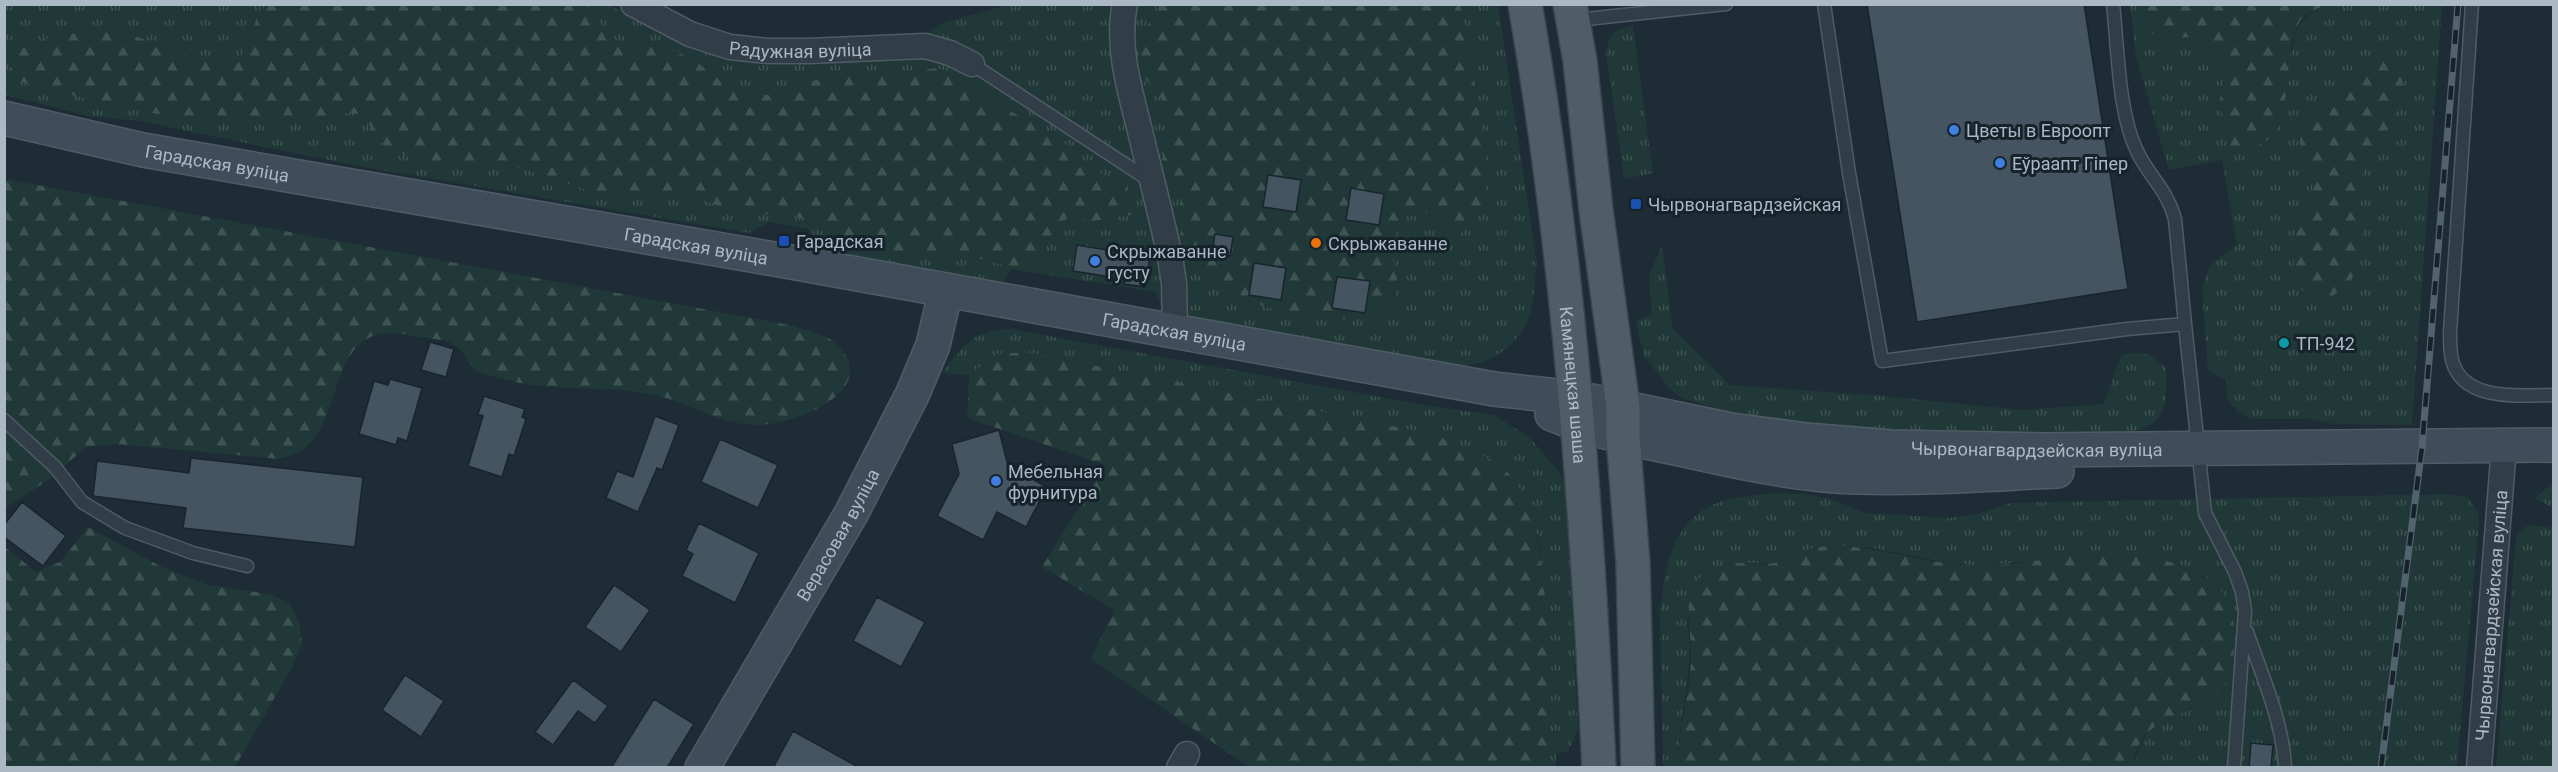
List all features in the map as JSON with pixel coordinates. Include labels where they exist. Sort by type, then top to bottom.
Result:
[{"type":"main road","name":"Камянецкая шаша","points":[[1525,4],[1538,80],[1577,411],[1589,563],[1599,768]]},
{"type":"main road","points":[[1578,12],[1580,61],[1596,210],[1623,422],[1633,563],[1638,768]]},
{"type":"main road","name":"Гарадская вуліца","points":[[4,118],[143,150],[389,191],[1494,389],[1577,411]]},
{"type":"main road","name":"Верасовая вуліца","points":[[702,768],[851,514],[913,393],[933,345],[946,290]]},
{"type":"main road","name":"Чырвонагвардзейская вуліца","points":[[1577,411],[1623,422],[1731,430],[1850,444],[2199,456],[2503,454],[2553,461]]},
{"type":"main road","name":"Чырвонагвардзейская вуліца","points":[[2503,454],[2553,445]]},
{"type":"street","name":"Радужная вуліца","points":[[633,4],[690,34],[730,47],[809,51],[925,46],[950,53],[972,64]]},
{"type":"street","points":[[1125,4],[1122,20],[1126,70],[1170,257],[1174,283],[1175,331]]},
{"type":"street","name":"Чырвонагвардзейская вуліца","points":[[2479,768],[2503,454]]},
{"type":"lane","points":[[1578,12],[1589,4]]},
{"type":"lane","points":[[1578,12],[1726,4]]},
{"type":"lane","points":[[1824,4],[1849,173],[1882,361],[2127,329],[2185,324]]},
{"type":"lane","points":[[2113,4],[2125,112],[2130,132],[2137,151],[2171,203],[2175,219],[2205,513],[2235,572],[2242,592],[2246,628],[2234,768]]},
{"type":"lane","points":[[2472,4],[2450,332],[2452,361],[2459,375],[2473,387],[2488,393],[2553,395]]},
{"type":"lane","points":[[972,64],[1152,181]]},
{"type":"lane","points":[[4,420],[55,467],[82,502],[125,528],[193,553],[247,566]]},
{"type":"lane","points":[[2246,628],[2282,738],[2285,768]]},
{"type":"green space","points":[[2141,4],[2328,5],[2316,9],[2303,18],[2293,37],[2285,103],[2279,123],[2270,138],[2254,146],[2231,146],[2219,105],[2226,62],[2200,40],[2186,37],[2165,42],[2159,39],[2145,22]]},
{"type":"green space","points":[[4,5],[610,5],[664,36],[695,48],[763,65],[794,65],[869,58],[920,38],[942,23],[1008,5],[1498,5],[1537,264],[1532,307],[1528,320],[1517,338],[1502,352],[1483,362],[1463,366],[1163,312],[1156,292],[1012,269],[1002,284],[826,250],[807,229],[769,222],[749,233],[358,166],[139,121],[88,116],[5,95]]},
{"type":"green space","points":[[266,5],[586,5],[596,16],[609,39],[619,46],[630,50],[658,45],[676,51],[694,60],[725,84],[765,95],[786,92],[839,71],[883,76],[937,68],[954,73],[1002,107],[1045,129],[1066,144],[1094,170],[1123,184],[1133,198],[1135,206],[1131,215],[1094,221],[1068,217],[1049,238],[1042,268],[1010,267],[980,259],[895,251],[840,237],[797,217],[735,212],[689,195],[605,196],[520,168],[433,161],[405,155],[377,140],[367,120],[359,114],[346,113],[328,125],[322,126],[302,117],[293,116],[238,121],[184,118],[78,97],[25,83],[9,72],[13,54],[26,47],[55,37],[87,32],[133,36],[186,56],[215,62],[228,62],[239,57],[246,50],[257,16]]},
{"type":"green space","points":[[1161,5],[1460,5],[1467,33],[1488,171],[1483,210],[1463,233],[1449,230],[1435,212],[1408,216],[1398,230],[1393,246],[1398,284],[1396,296],[1387,308],[1376,315],[1360,318],[1320,318],[1280,311],[1242,296],[1218,277],[1195,264],[1189,257],[1182,240],[1181,204],[1177,186],[1162,154],[1169,114],[1144,75],[1140,59],[1141,44],[1146,30]]},
{"type":"green space","points":[[2130,5],[2141,5],[2147,27],[2165,42],[2186,37],[2194,38],[2205,43],[2226,62],[2219,105],[2293,50],[2298,27],[2307,16],[2320,8],[2328,5],[2442,5],[2412,425],[2335,424],[2307,419],[2253,419],[2240,414],[2227,400],[2226,380],[2208,370],[2202,288],[2210,265],[2237,245],[2222,160],[2169,170],[2136,57]]},
{"type":"green space","points":[[1633,25],[1653,173],[1624,179],[1606,53],[1611,37],[1621,29]]},
{"type":"green space","points":[[2384,59],[2397,70],[2403,82],[2403,95],[2399,109],[2367,160],[2363,173],[2360,193],[2364,240],[2360,263],[2342,289],[2328,297],[2314,297],[2305,292],[2299,284],[2294,262],[2297,226],[2312,192],[2315,177],[2301,147],[2302,133],[2324,102],[2352,74],[2368,63]]},
{"type":"green space","points":[[5,179],[789,325],[829,338],[839,346],[849,363],[849,378],[841,392],[826,404],[808,413],[770,424],[742,424],[650,394],[532,385],[504,379],[475,371],[464,354],[447,342],[388,333],[369,338],[356,348],[346,363],[326,418],[317,435],[298,453],[278,459],[117,444],[86,447],[50,479],[5,508]]},
{"type":"green space","points":[[1662,245],[1673,329],[1730,385],[1872,395],[2023,410],[2103,404],[2122,355],[2142,353],[2151,356],[2166,368],[2164,408],[2156,421],[2149,426],[2125,433],[1900,436],[1726,411],[1682,398],[1669,388],[1644,356],[1636,321],[1652,314],[1649,276]]},
{"type":"green space","points":[[1011,329],[1429,406],[1494,415],[1530,438],[1558,471],[1571,491],[1578,536],[1569,541],[1578,729],[1568,752],[1556,753],[1556,767],[1550,767],[1548,739],[1551,657],[1538,536],[1510,475],[1481,455],[1448,440],[1033,353],[998,354],[969,375],[942,373],[964,347],[977,336],[997,330]]},
{"type":"green space","points":[[1033,353],[1427,433],[1448,440],[1496,463],[1512,477],[1526,500],[1539,549],[1550,648],[1550,767],[1249,767],[1091,659],[1114,610],[1042,567],[1105,465],[967,418],[969,375],[998,354]]},
{"type":"green space","points":[[2553,483],[2553,508],[2535,498]]},
{"type":"green space","points":[[1805,494],[1831,499],[1866,513],[1949,518],[1977,514],[2011,503],[2449,494],[2468,498],[2478,512],[2479,521],[2457,767],[2133,767],[2140,745],[2151,728],[2172,715],[2195,709],[2223,687],[2230,672],[2235,633],[2232,616],[2192,570],[2140,556],[2102,554],[1983,566],[1948,563],[1873,548],[1845,546],[1814,548],[1775,563],[1744,563],[1687,620],[1688,677],[1678,748],[1678,767],[1663,768],[1660,614],[1664,582],[1672,551],[1687,524],[1698,513],[1712,505],[1752,495]]},
{"type":"green space","points":[[2532,525],[2553,528],[2553,767],[2496,767],[2516,539],[2522,529]]},
{"type":"green space","points":[[88,527],[162,567],[208,585],[269,594],[290,603],[300,625],[302,645],[291,669],[235,767],[5,767],[5,547],[36,572],[60,562]]},
{"type":"green space","points":[[1845,546],[1931,561],[1984,566],[2101,554],[2144,557],[2176,564],[2204,575],[2222,591],[2234,624],[2234,649],[2230,672],[2222,689],[2210,700],[2149,731],[2139,746],[2133,767],[1678,767],[1679,741],[1691,662],[1689,602],[1692,590],[1699,579],[1710,570],[1728,564],[1774,563],[1813,548]]},
{"type":"building","name":"Еўраапт Гіпер","points":[[1867,4],[2084,4],[2128,289],[1917,322]]},
{"type":"building","points":[[1268,175],[1301,180],[1296,212],[1263,207]]},
{"type":"building","points":[[1351,188],[1384,194],[1379,225],[1346,220]]},
{"type":"building","points":[[1215,234],[1233,237],[1230,256],[1212,253]]},
{"type":"building","points":[[1077,245],[1150,257],[1145,287],[1124,284],[1125,279],[1073,271]]},
{"type":"building","points":[[1254,263],[1286,268],[1281,300],[1249,295]]},
{"type":"building","points":[[1337,277],[1370,281],[1365,313],[1332,308]]},
{"type":"building","points":[[430,342],[454,349],[446,377],[421,370]]},
{"type":"building","points":[[390,379],[422,388],[407,441],[398,438],[396,445],[359,434],[374,381],[388,385]]},
{"type":"building","points":[[484,396],[525,409],[522,417],[526,419],[514,456],[509,454],[502,477],[468,466],[483,416],[478,414]]},
{"type":"building","points":[[655,416],[679,425],[662,470],[657,468],[638,512],[606,498],[617,471],[633,477]]},
{"type":"building","name":"Мебельная фурнитура","points":[[999,430],[1008,466],[1047,487],[1026,527],[997,512],[983,540],[937,516],[959,474],[952,444]]},
{"type":"building","points":[[720,439],[778,465],[758,508],[701,482]]},
{"type":"building","points":[[191,458],[363,477],[355,547],[183,528],[186,508],[93,496],[97,461],[189,473]]},
{"type":"building","points":[[22,502],[66,536],[43,566],[4,537],[4,525]]},
{"type":"building","points":[[699,523],[759,553],[735,603],[682,576],[693,554],[686,550]]},
{"type":"building","points":[[614,585],[650,610],[621,652],[585,627]]},
{"type":"building","points":[[877,597],[925,622],[901,667],[853,641]]},
{"type":"building","points":[[405,675],[444,701],[421,737],[382,710]]},
{"type":"building","points":[[573,680],[608,706],[595,723],[578,711],[553,745],[535,732]]},
{"type":"building","points":[[654,699],[694,724],[667,768],[611,768]]},
{"type":"building","points":[[793,731],[860,768],[773,768]]},
{"type":"building","points":[[2251,743],[2273,745],[2271,768],[2249,768]]},
{"type":"railway","points":[[2381,768],[2422,447],[2458,4]]},
{"type":"place","name":"Цветы в Евроопт","points":[[1954,130]]},
{"type":"place","name":"Еўраапт Гіпер","points":[[2000,163]]},
{"type":"place","name":"Чырвонагвардзейская","points":[[1636,204]]},
{"type":"place","name":"Гарадская","points":[[784,241]]},
{"type":"place","name":"Скрыжаванне","points":[[1316,243]]},
{"type":"place","name":"Скрыжаванне густу","points":[[1095,261]]},
{"type":"place","name":"ТП-942","points":[[2284,343]]},
{"type":"place","name":"Мебельная фурнитура","points":[[996,481]]}]
